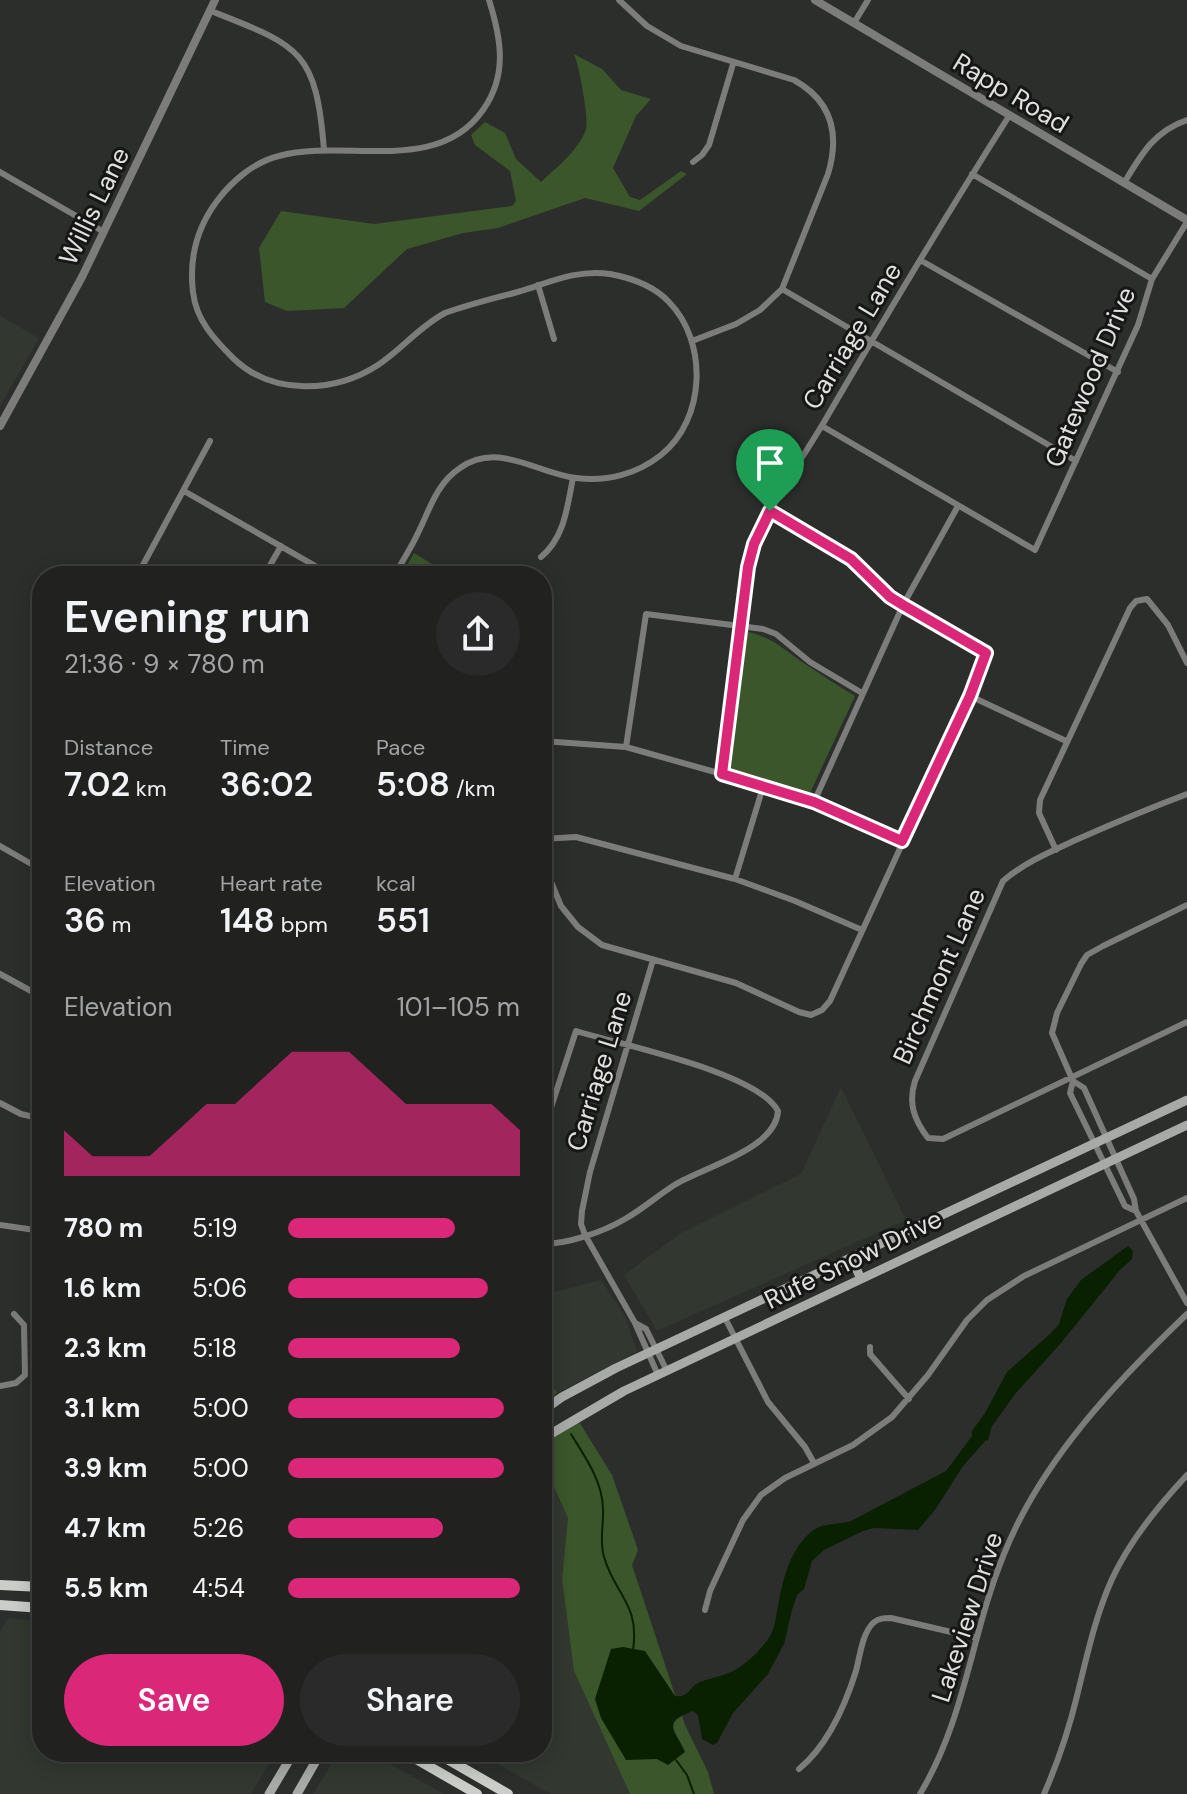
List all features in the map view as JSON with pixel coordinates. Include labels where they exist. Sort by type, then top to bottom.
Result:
[{"type":"main road","name":"Rufe Snow Drive","points":[[552,1405],[590,1382],[648,1354],[1187,1100]]},
{"type":"main road","name":"Rufe Snow Drive","points":[[552,1433],[601,1403],[1187,1125]]},
{"type":"main road","points":[[852,1259],[861,1279]]},
{"type":"main road","points":[[0,1585],[32,1587]]},
{"type":"main road","points":[[29,1607],[32,1598]]},
{"type":"main road","points":[[0,1605],[32,1607]]},
{"type":"main road","points":[[269,1794],[288,1762]]},
{"type":"main road","points":[[297,1794],[315,1762]]},
{"type":"main road","points":[[421,1762],[477,1794]]},
{"type":"main road","points":[[451,1762],[508,1794]]},
{"type":"main road","points":[[450,1779],[458,1766]]},
{"type":"street","name":"Willis Lane","points":[[0,426],[104,232],[215,0]]},
{"type":"street","points":[[399,566],[436,492],[461,467],[481,458],[507,457],[573,478],[615,477],[635,471],[663,454],[689,418],[695,397],[697,374],[692,341],[679,314],[668,301],[629,278],[602,273],[576,274],[445,313],[429,322],[377,366],[320,387],[287,385],[269,380],[237,362],[213,339],[204,324],[193,296],[191,267],[195,243],[207,214],[228,186],[279,156],[324,150],[397,151],[430,147],[468,128],[495,90],[502,61],[497,26],[489,0]]},
{"type":"street","points":[[619,0],[664,38],[681,46],[794,80],[811,90],[832,125],[833,157],[828,174],[782,289],[760,310],[736,324],[692,341]]},
{"type":"street","name":"Rapp Road","points":[[815,0],[1187,221]]},
{"type":"street","points":[[854,23],[868,0]]},
{"type":"street","points":[[211,11],[270,34],[302,60],[319,96],[324,150]]},
{"type":"street","points":[[693,162],[709,145],[733,64]]},
{"type":"street","name":"Carriage Lane","points":[[722,774],[748,567],[754,544],[770,511],[870,343],[1009,116]]},
{"type":"street","points":[[1124,183],[1151,141],[1173,125],[1187,120]]},
{"type":"street","points":[[0,172],[104,232]]},
{"type":"street","points":[[972,174],[1152,279]]},
{"type":"street","name":"Gatewood Drive","points":[[958,506],[1035,550],[1118,372],[1138,325],[1152,279],[1187,221]]},
{"type":"street","points":[[920,260],[1118,372]]},
{"type":"street","points":[[538,285],[554,339]]},
{"type":"street","points":[[782,289],[1076,461]]},
{"type":"street","points":[[814,802],[903,605],[958,506],[822,426]]},
{"type":"street","points":[[143,566],[210,441]]},
{"type":"street","points":[[541,557],[553,547],[565,519],[573,478]]},
{"type":"street","points":[[184,491],[316,566]]},
{"type":"street","points":[[552,887],[569,917],[592,940],[602,945],[736,983],[811,1015],[822,1010],[830,1001],[970,696],[986,653],[890,597],[851,559],[770,511]]},
{"type":"street","points":[[270,566],[281,546]]},
{"type":"street","points":[[1056,850],[1038,807],[1066,741],[1136,601],[1147,599],[1159,612],[1187,663]]},
{"type":"street","points":[[626,747],[646,614],[763,629],[776,634],[818,668],[862,693]]},
{"type":"street","points":[[970,696],[1066,741]]},
{"type":"street","points":[[552,742],[626,747],[722,774],[814,802],[902,841]]},
{"type":"street","points":[[735,879],[763,787]]},
{"type":"street","name":"Birchmont Lane","points":[[1072,1079],[943,1139],[931,1140],[921,1129],[910,1103],[915,1081],[1003,881],[1016,869],[1056,850],[1142,810],[1187,794]]},
{"type":"street","points":[[552,838],[576,837],[735,879],[862,930]]},
{"type":"street","points":[[0,846],[32,864]]},
{"type":"street","points":[[1111,1162],[1107,1138],[1084,1088],[1072,1079],[1055,1042],[1052,1025],[1087,955],[1187,905]]},
{"type":"street","name":"Carriage Lane","points":[[653,960],[587,1183],[582,1211],[585,1235],[635,1323],[648,1354],[663,1373]]},
{"type":"street","points":[[0,974],[32,992]]},
{"type":"street","points":[[1072,1079],[1187,1022]]},
{"type":"street","points":[[552,1104],[576,1031],[720,1073],[744,1084],[774,1104],[778,1111],[778,1119],[771,1131],[743,1152],[676,1184],[624,1220],[585,1235],[552,1242]]},
{"type":"street","points":[[1072,1079],[1070,1093],[1096,1144],[1134,1199],[1136,1211],[1187,1303]]},
{"type":"street","points":[[0,1103],[32,1117]]},
{"type":"street","points":[[705,1610],[710,1591],[751,1507],[771,1487],[866,1438],[892,1417],[909,1399],[967,1320],[998,1290],[1187,1198]]},
{"type":"street","points":[[0,1225],[32,1230]]},
{"type":"street","points":[[0,1386],[16,1383],[25,1375],[24,1325],[14,1314]]},
{"type":"street","name":"Lakeview Drive","points":[[920,1794],[954,1719],[1004,1552],[1047,1474],[1082,1427],[1151,1349],[1187,1314]]},
{"type":"street","points":[[725,1318],[768,1402],[805,1447],[814,1463]]},
{"type":"street","name":"Carriage Lane","points":[[635,1323],[646,1329],[658,1350],[663,1373]]},
{"type":"street","points":[[870,1347],[870,1354],[909,1399]]},
{"type":"street","points":[[1044,1794],[1068,1731],[1086,1654],[1112,1580],[1136,1537],[1187,1475]]},
{"type":"street","points":[[799,1769],[826,1739],[854,1676],[867,1631],[873,1623],[891,1618],[977,1638]]},
{"type":"shaded area","points":[[574,54],[602,69],[621,90],[651,99],[636,116],[613,168],[630,197],[640,200],[681,171],[687,174],[639,211],[585,198],[498,228],[463,233],[407,249],[344,308],[287,311],[265,302],[259,248],[281,211],[374,224],[512,206],[516,201],[510,171],[475,145],[471,135],[485,122],[505,133],[516,159],[541,182],[573,151],[586,129],[583,92]]},
{"type":"shaded area","points":[[0,316],[39,338],[0,406]]},
{"type":"shaded area","points":[[414,553],[435,566],[407,566]]},
{"type":"shaded area","points":[[749,632],[773,642],[855,696],[810,793],[729,771],[744,636]]},
{"type":"shaded area","points":[[841,1087],[906,1220],[657,1331],[624,1275],[681,1233],[801,1174]]},
{"type":"shaded area","points":[[1128,1246],[1133,1251],[1132,1259],[1016,1393],[992,1426],[988,1441],[963,1466],[935,1510],[918,1530],[874,1528],[863,1531],[824,1550],[812,1561],[804,1589],[797,1595],[784,1644],[768,1674],[733,1713],[717,1743],[713,1745],[702,1739],[698,1715],[693,1711],[674,1723],[673,1728],[685,1752],[668,1765],[657,1759],[626,1760],[601,1718],[595,1699],[611,1649],[623,1647],[645,1651],[675,1696],[684,1695],[696,1684],[731,1672],[745,1663],[772,1633],[789,1564],[806,1536],[818,1527],[851,1521],[946,1471],[972,1436],[1007,1372],[1059,1324],[1067,1299],[1081,1280]]},
{"type":"shaded area","points":[[601,1280],[625,1316],[637,1352],[557,1393],[552,1385],[552,1292]]},
{"type":"shaded area","points":[[578,1420],[612,1475],[638,1550],[632,1565],[685,1725],[708,1772],[714,1794],[630,1794],[574,1671],[562,1579],[568,1518],[552,1482],[552,1437]]},
{"type":"shaded area","points":[[552,1482],[568,1518],[562,1579],[574,1671],[630,1794],[551,1794],[494,1762],[552,1762]]},
{"type":"shaded area","points":[[8,1618],[32,1621],[32,1762],[270,1762],[251,1794],[0,1794],[0,1632]]},
{"type":"shaded area","points":[[333,1762],[387,1762],[444,1794],[313,1794]]},
{"type":"waterway","points":[[571,1434],[600,1488],[603,1551],[609,1570],[630,1610],[633,1650]]},
{"type":"waterway","points":[[676,1760],[687,1775],[694,1794]]},
{"type":"route","points":[[770,511],[851,559],[890,597],[986,653],[970,696],[902,841],[814,802],[722,774],[748,567],[754,544],[770,511]]}]
